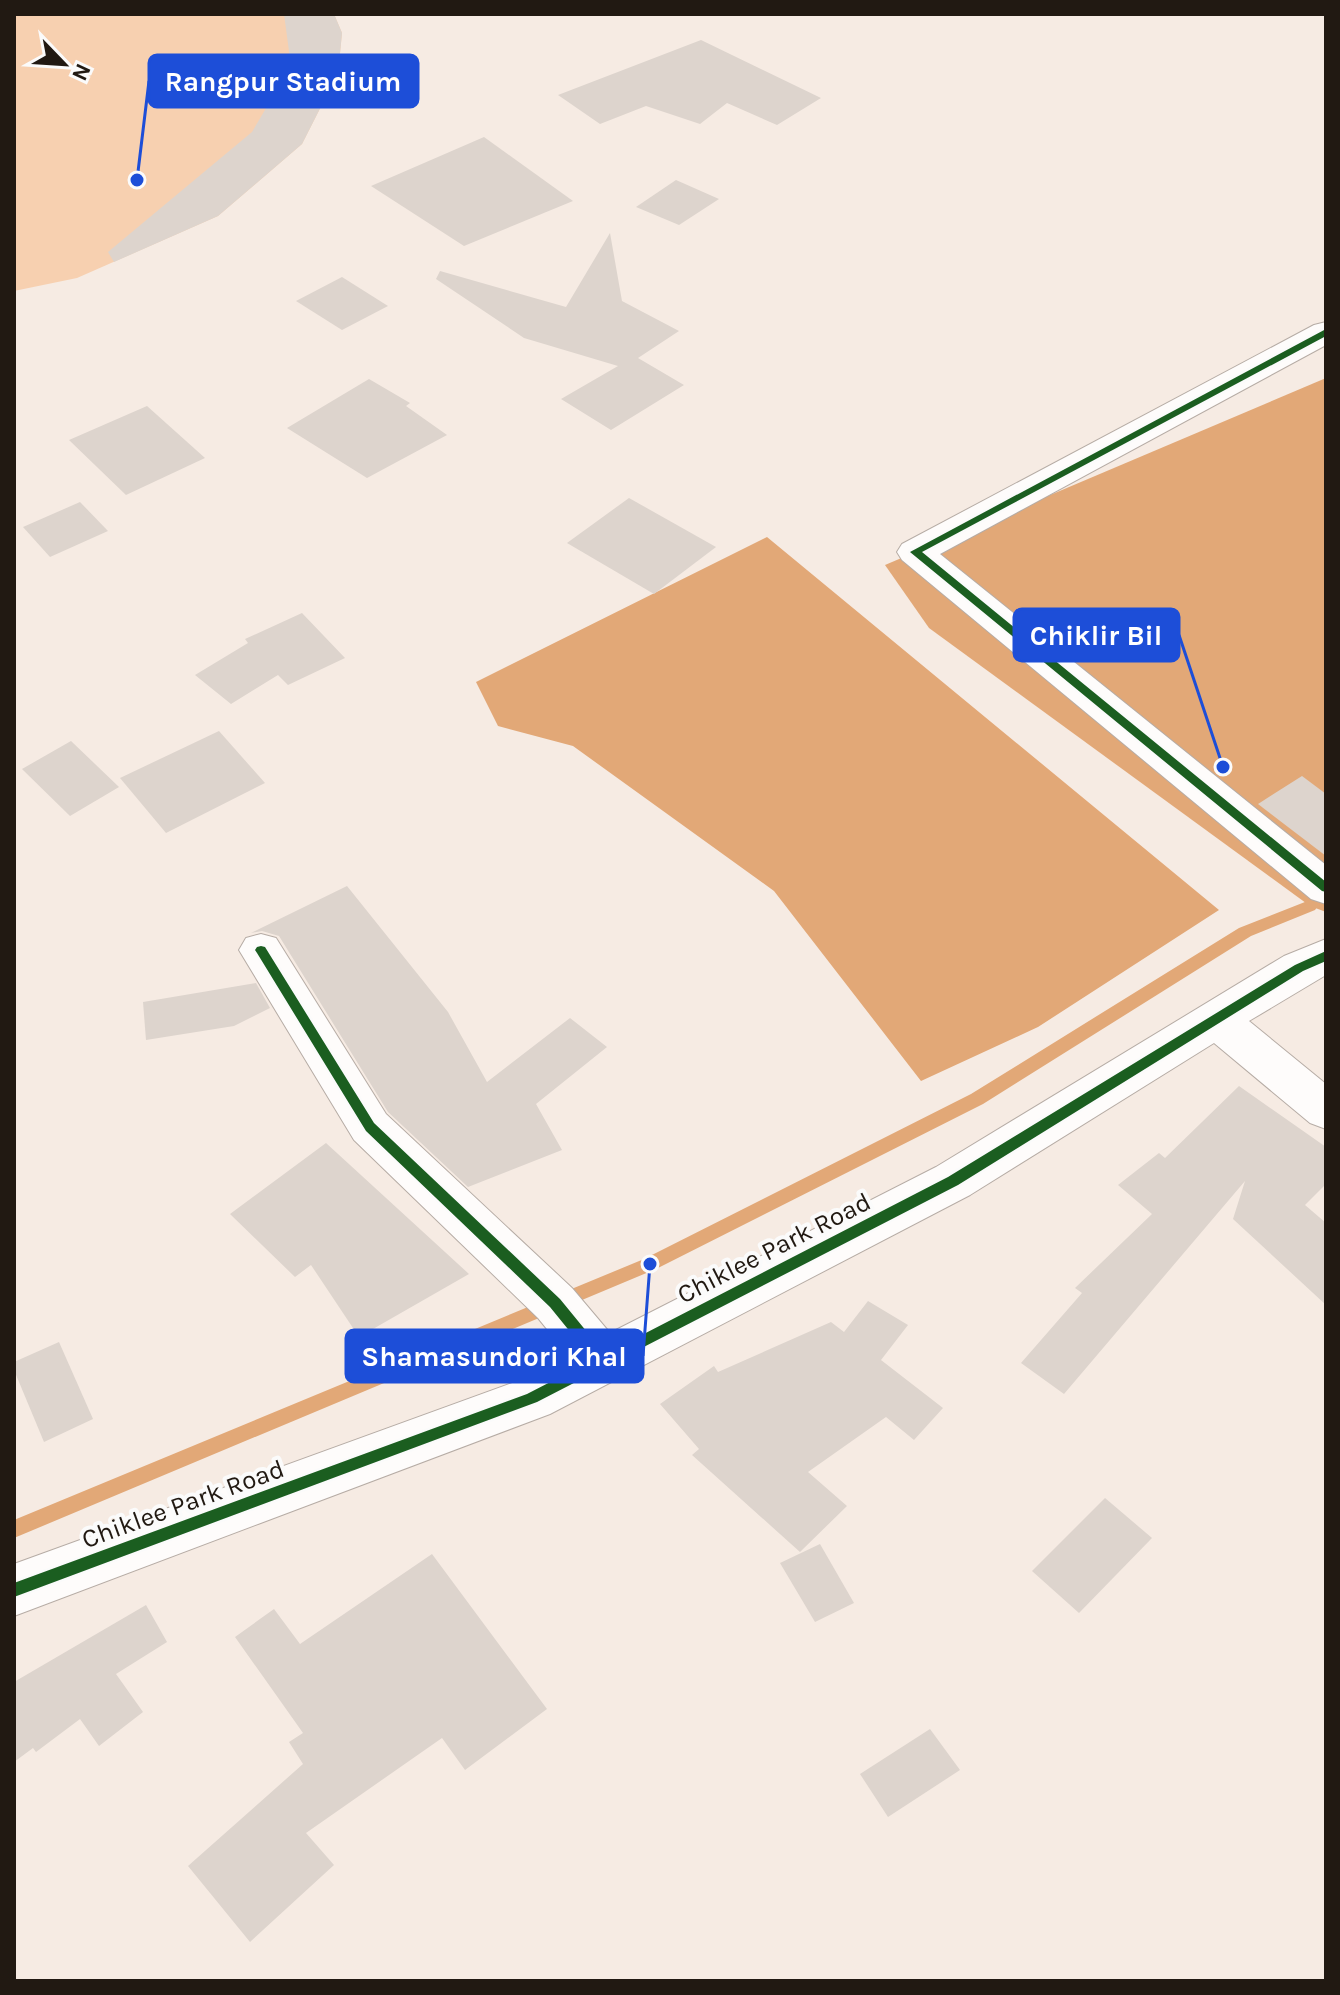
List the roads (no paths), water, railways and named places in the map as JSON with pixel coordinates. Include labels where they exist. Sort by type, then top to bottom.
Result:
[{"type":"street","points":[[1326,332],[915,552],[1326,888]]},
{"type":"street","points":[[261,950],[370,1127],[555,1303],[603,1361]]},
{"type":"street","name":"Chiklee Park Road","points":[[14,1590],[532,1398],[953,1181],[1313,962]]},
{"type":"street","points":[[1216,1019],[1326,1110]]},
{"type":"waterway","points":[[14,1529],[650,1264],[977,1099],[1245,932],[1310,906]]},
{"type":"place","name":"Rangpur Stadium","points":[[137,180]]},
{"type":"place","name":"Chiklir Bil","points":[[1223,767]]},
{"type":"place","name":"Shamasundori Khal","points":[[650,1264]]}]
